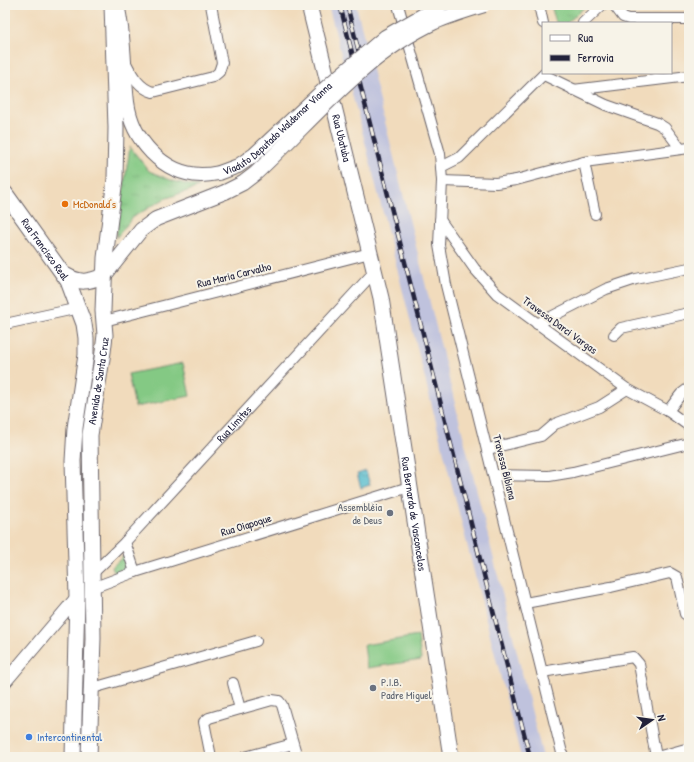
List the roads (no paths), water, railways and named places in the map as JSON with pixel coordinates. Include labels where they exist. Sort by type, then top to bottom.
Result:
[{"type":"main road","name":"Avenida de Santa Cruz","points":[[89,757],[93,688],[90,435],[103,352],[104,276],[115,179],[116,149],[112,5]]},
{"type":"main road","name":"Viaduto Deputado Waldemar Vianna","points":[[117,5],[124,60],[127,102],[129,112],[139,136],[162,162],[176,170],[202,175],[219,173],[238,166],[254,155],[330,84],[385,37],[441,5]]},
{"type":"main road","name":"Rua Ubatuba","points":[[309,5],[375,271]]},
{"type":"main road","name":"Viaduto Deputado Waldemar Vianna","points":[[104,276],[141,230],[156,219],[225,192],[243,183],[256,173],[350,83],[394,47],[434,23],[484,5]]},
{"type":"main road","name":"Rua Francisco Real","points":[[5,193],[68,282],[79,308]]},
{"type":"main road","name":"Rua Bernardo de Vasconcelos","points":[[375,271],[388,339],[409,487],[451,757]]},
{"type":"main road","points":[[68,282],[90,282],[104,276]]},
{"type":"main road","name":"Avenida de Santa Cruz","points":[[73,757],[77,597],[73,461],[75,428],[86,355],[86,338],[79,308]]},
{"type":"street","points":[[124,60],[138,83],[144,89],[153,92],[208,80],[219,72],[222,63],[222,56],[211,5]]},
{"type":"street","name":"Travessa Bibiana","points":[[398,5],[428,116],[437,142],[442,181],[439,245],[446,285],[488,449],[563,757]]},
{"type":"street","points":[[539,5],[543,22]]},
{"type":"street","points":[[583,22],[602,5]]},
{"type":"street","points":[[614,5],[623,17],[629,19],[689,19]]},
{"type":"street","points":[[441,167],[459,158],[545,74],[572,90],[657,123],[665,128],[685,148]]},
{"type":"street","points":[[572,90],[689,76]]},
{"type":"street","points":[[442,181],[496,183],[516,180],[584,162],[685,148]]},
{"type":"street","points":[[584,162],[595,214]]},
{"type":"street","name":"Travessa Darci Vargas","points":[[440,220],[483,280],[497,294],[628,388],[668,411],[689,426]]},
{"type":"street","name":"Rua Maria Carvalho","points":[[104,321],[370,253]]},
{"type":"street","points":[[537,324],[606,290],[636,279],[689,268]]},
{"type":"street","name":"Rua Limites","points":[[91,581],[125,542],[375,271]]},
{"type":"street","points":[[58,312],[64,305],[68,282]]},
{"type":"street","points":[[5,324],[79,308]]},
{"type":"street","points":[[614,335],[621,328],[689,313]]},
{"type":"street","points":[[488,449],[541,436],[555,424],[599,407],[628,388]]},
{"type":"street","points":[[668,411],[681,394],[689,388]]},
{"type":"street","points":[[494,475],[549,476],[572,472],[689,443]]},
{"type":"street","name":"Rua Oiapoque","points":[[91,581],[135,572],[409,487]]},
{"type":"street","points":[[125,542],[135,572]]},
{"type":"street","points":[[525,603],[617,586],[667,574],[674,574],[678,582],[685,614]]},
{"type":"street","points":[[5,682],[77,597]]},
{"type":"street","points":[[93,688],[256,641]]},
{"type":"street","points":[[542,672],[633,657],[639,664],[656,757],[689,748]]},
{"type":"street","points":[[233,683],[240,709]]},
{"type":"street","points":[[211,757],[204,722],[209,718],[272,700],[279,701],[282,705],[297,757]]},
{"type":"street","points":[[245,757],[294,744]]},
{"type":"water","points":[[366,471],[370,485],[361,488],[357,474]]},
{"type":"railway","points":[[340,5],[530,757]]},
{"type":"railway","points":[[347,5],[363,69]]},
{"type":"place","name":"McDonald's","points":[[65,204]]},
{"type":"place","name":"Assembléia de Deus","points":[[390,513]]},
{"type":"place","name":"P.I.B. Padre Miguel","points":[[373,688]]},
{"type":"place","name":"Intercontinental","points":[[29,737]]}]
